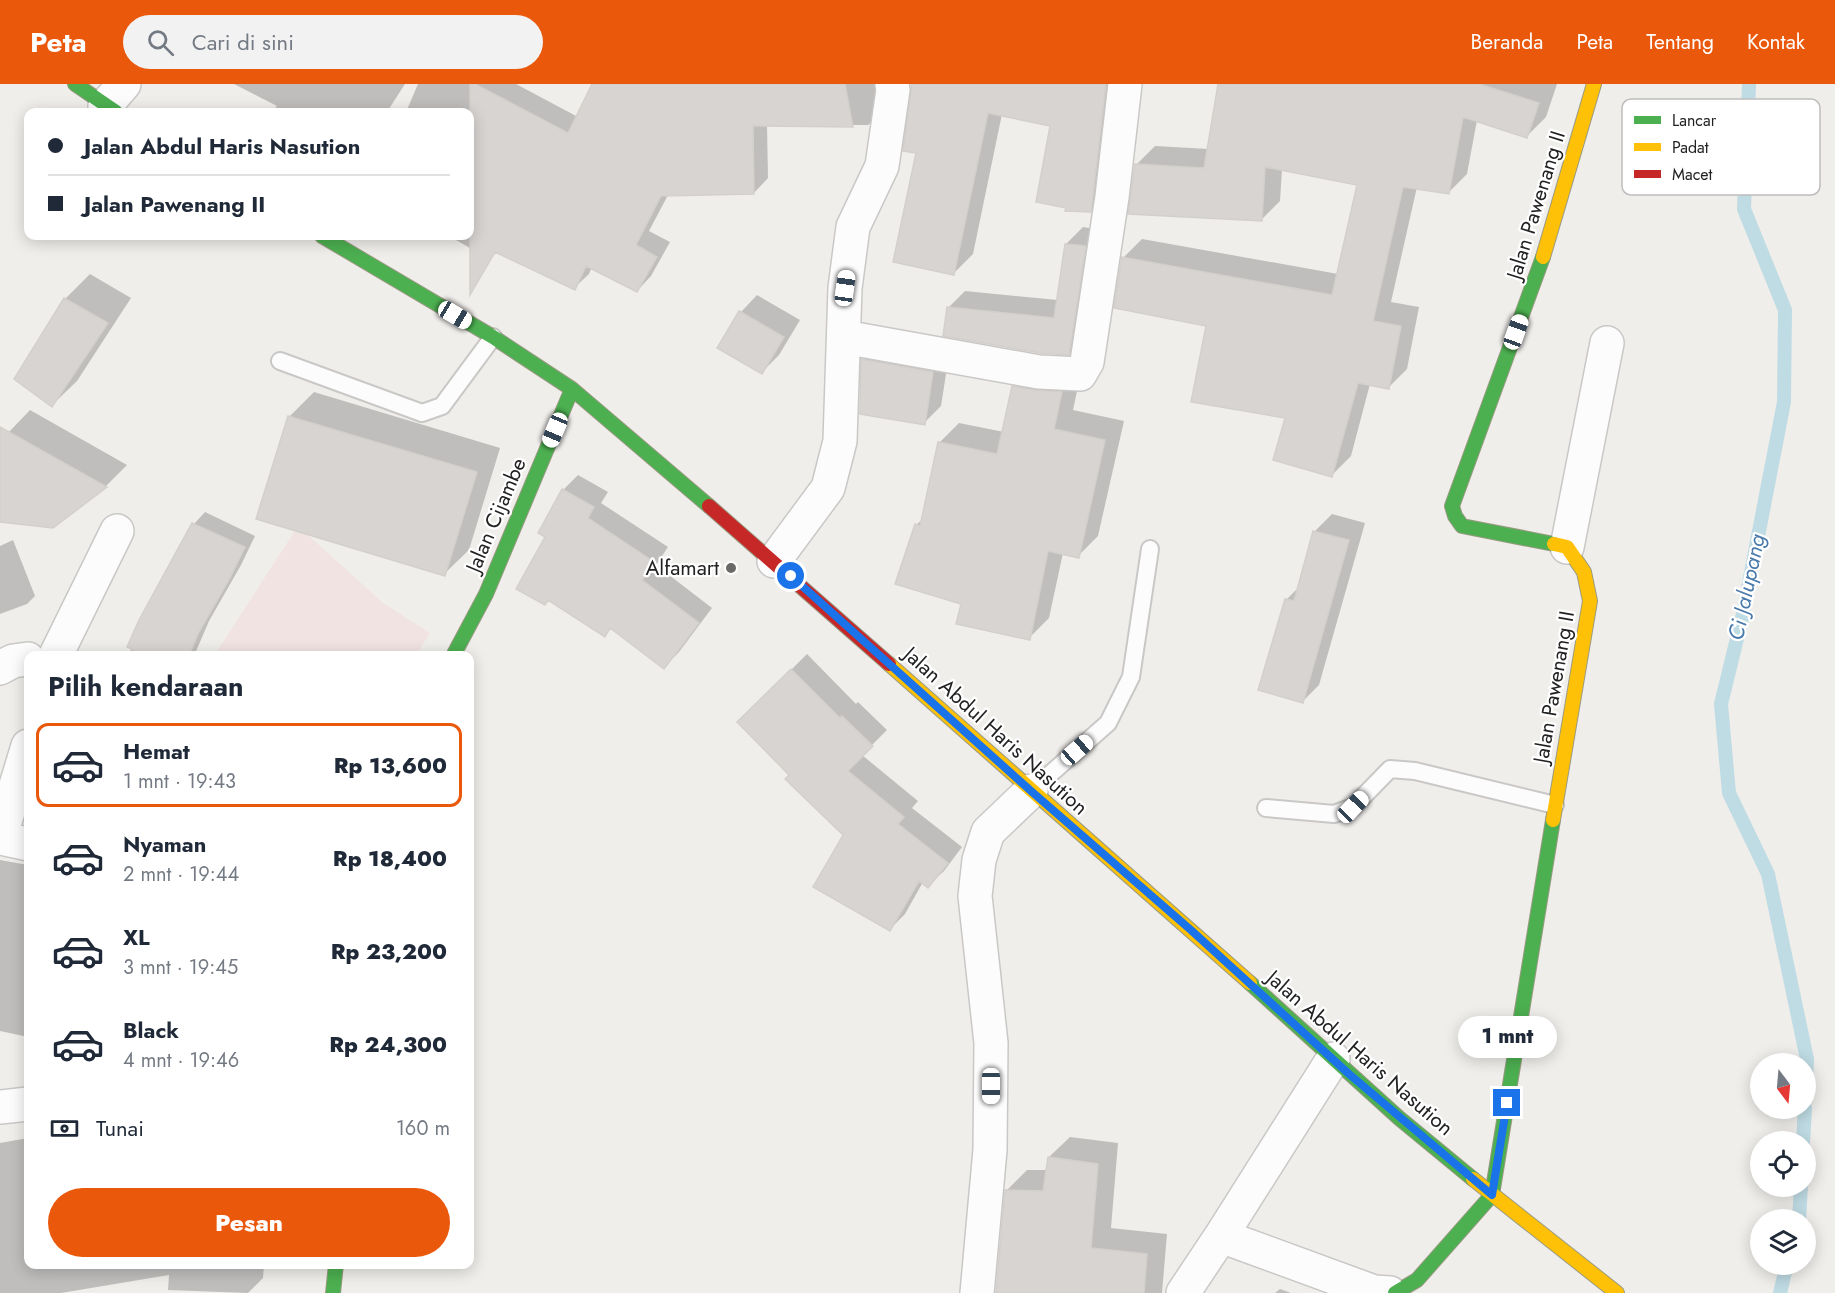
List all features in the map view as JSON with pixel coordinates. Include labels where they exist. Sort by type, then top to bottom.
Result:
[{"type":"main road","points":[[75,84],[115,101]]},
{"type":"main road","name":"Jalan Pawenang II","points":[[1492,1195],[1590,601],[1584,572],[1567,547],[1462,526],[1452,506],[1540,266],[1594,84]]},
{"type":"main road","name":"Jalan Abdul Haris Nasution","points":[[329,240],[493,338],[572,389],[774,561],[1333,1059],[1492,1195],[1617,1293]]},
{"type":"main road","name":"Jalan Cijambe","points":[[456,651],[486,594],[572,389]]},
{"type":"main road","points":[[1395,1293],[1417,1280],[1492,1195]]},
{"type":"main road","points":[[333,1293],[335,1269]]},
{"type":"street","points":[[774,561],[828,488],[840,441],[845,288],[853,227],[882,166],[892,84]]},
{"type":"street","points":[[844,337],[1039,372],[1080,374],[1087,362],[1112,197],[1125,84]]},
{"type":"street","points":[[1567,547],[1607,343]]},
{"type":"street","points":[[57,651],[117,531]]},
{"type":"street","points":[[0,668],[12,661],[24,660]]},
{"type":"street","points":[[24,759],[0,838],[24,843]]},
{"type":"street","points":[[977,1293],[990,1150],[991,1043],[975,896],[979,860],[988,832],[1031,791]]},
{"type":"street","points":[[1183,1293],[1333,1059]]},
{"type":"street","points":[[0,1107],[24,1104]]},
{"type":"street","points":[[1221,1236],[1374,1292],[1390,1293]]},
{"type":"lane","points":[[280,361],[422,413],[442,406],[493,338]]},
{"type":"lane","points":[[1031,791],[1108,723],[1131,677],[1150,549]]},
{"type":"lane","points":[[1266,808],[1334,814],[1353,807],[1390,769],[1415,771],[1555,805]]},
{"type":"shaded area","points":[[298,526],[383,603],[430,633],[419,651],[217,651]]},
{"type":"building","points":[[470,84],[475,84],[568,133],[592,84],[845,84],[853,127],[753,126],[754,194],[661,196],[636,245],[657,257],[637,292],[586,266],[575,290],[495,252],[470,295],[470,240],[474,240],[474,108],[470,108]]},
{"type":"building","points":[[912,84],[1106,84],[1091,212],[1065,211],[1066,208],[1036,202],[1050,126],[988,113],[954,275],[893,262],[916,153],[903,151]]},
{"type":"building","points":[[1218,84],[1479,84],[1539,103],[1527,138],[1463,117],[1449,194],[1403,187],[1373,321],[1401,326],[1389,389],[1358,383],[1332,477],[1273,460],[1285,418],[1191,402],[1206,326],[1114,308],[1122,257],[1332,295],[1357,185],[1265,167],[1262,221],[1128,214],[1135,164],[1204,168]]},
{"type":"building","points":[[1065,244],[1086,246],[1069,355],[1041,353],[943,336],[947,307],[1054,318]]},
{"type":"building","points":[[64,298],[108,323],[52,407],[14,379]]},
{"type":"building","points":[[739,311],[784,337],[762,374],[717,348]]},
{"type":"building","points":[[861,359],[933,372],[925,425],[860,414]]},
{"type":"building","points":[[1012,386],[1062,392],[1054,429],[1105,440],[1079,558],[1048,551],[1030,640],[956,624],[961,604],[895,584],[915,524],[920,526],[938,442],[997,454]]},
{"type":"building","points":[[288,416],[477,472],[445,576],[256,519]]},
{"type":"building","points":[[0,427],[107,487],[53,528],[0,522]]},
{"type":"building","points":[[562,489],[594,507],[588,518],[654,562],[642,580],[699,623],[664,669],[610,628],[605,637],[548,600],[545,605],[516,589],[545,537],[538,533]]},
{"type":"building","points":[[192,523],[245,547],[191,651],[135,651],[127,647],[139,620]]},
{"type":"building","points":[[1313,531],[1349,540],[1303,703],[1258,690],[1285,599],[1294,601]]},
{"type":"building","points":[[791,669],[840,718],[842,716],[873,746],[848,771],[904,817],[898,824],[948,863],[928,888],[919,881],[890,931],[813,887],[843,835],[785,779],[789,775],[737,722]]},
{"type":"building","points":[[1048,1157],[1098,1164],[1091,1248],[1147,1254],[1144,1293],[996,1293],[1005,1190],[1043,1191]]},
{"type":"waterway","name":"Ci Jalupang","points":[[1748,99],[1749,84]]},
{"type":"waterway","name":"Ci Jalupang","points":[[1745,195],[1744,209],[1785,310],[1784,402],[1743,614],[1721,704],[1729,793],[1768,874],[1806,1053]]},
{"type":"waterway","name":"Ci Jalupang","points":[[1804,1119],[1804,1131]]},
{"type":"waterway","name":"Ci Jalupang","points":[[1800,1197],[1800,1209]]},
{"type":"waterway","name":"Ci Jalupang","points":[[1780,1293],[1784,1275]]},
{"type":"traffic: fast","points":[[75,84],[110,108]]},
{"type":"traffic: fast","points":[[329,240],[493,337],[572,389],[709,506]]},
{"type":"traffic: fast","points":[[1543,257],[1452,506],[1462,526],[1554,544]]},
{"type":"traffic: fast","points":[[456,651],[486,594],[572,389]]},
{"type":"traffic: fast","points":[[1395,1293],[1417,1280],[1492,1195],[1553,820]]},
{"type":"traffic: fast","points":[[1250,983],[1399,1118],[1473,1179]]},
{"type":"traffic: fast","points":[[333,1293],[335,1269]]},
{"type":"traffic: slow","points":[[1543,257],[1594,84]]},
{"type":"traffic: slow","points":[[1553,820],[1590,601],[1584,572],[1567,547],[1554,544]]},
{"type":"traffic: slow","points":[[889,664],[1250,983]]},
{"type":"traffic: slow","points":[[1473,1179],[1617,1293]]},
{"type":"traffic: jam","points":[[709,506],[889,664]]},
{"type":"place","name":"Alfamart","points":[[731,568]]},
{"type":"route","points":[[791,576],[1031,791],[1192,931],[1349,1074],[1492,1195],[1507,1103]]}]
